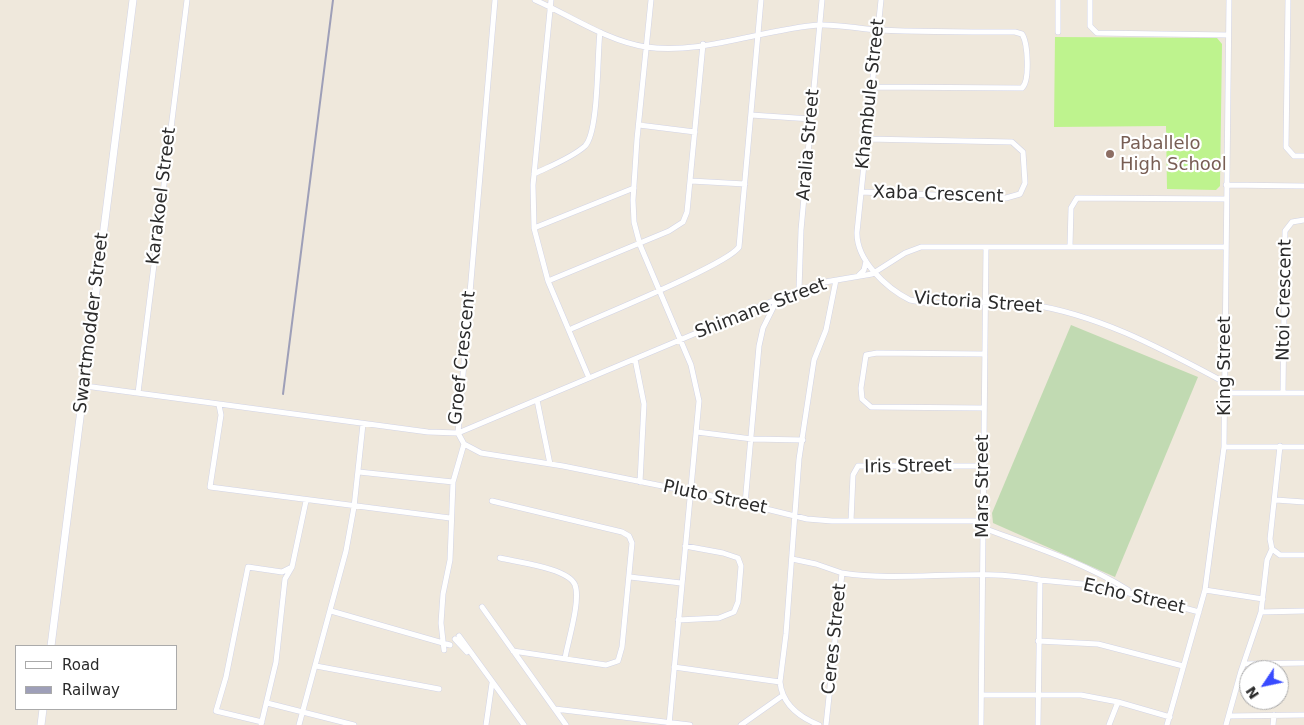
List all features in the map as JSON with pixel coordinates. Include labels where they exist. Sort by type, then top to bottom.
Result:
[{"type":"main road","name":"Swartmodder Street","points":[[51,645],[133,0]]},
{"type":"main road","points":[[41,725],[43,710]]},
{"type":"street","name":"Karakoel Street","points":[[138,393],[187,0]]},
{"type":"street","name":"Groef Crescent","points":[[85,386],[439,434],[458,433],[495,0]]},
{"type":"street","points":[[535,0],[600,32],[647,48],[703,44],[759,35],[787,28],[821,25],[878,30],[1020,33],[1025,40],[1027,79],[1024,86],[1018,89],[872,87]]},
{"type":"street","points":[[551,0],[534,174],[534,228],[548,281],[589,378]]},
{"type":"street","points":[[651,0],[634,188],[634,222],[639,242],[681,340],[698,390],[697,432],[681,583],[669,725]]},
{"type":"street","points":[[568,330],[708,267],[737,251],[742,237],[762,0]]},
{"type":"street","name":"Aralia Street","points":[[799,290],[801,230],[822,0]]},
{"type":"street","name":"Khambule Street","points":[[877,272],[866,261],[859,250],[857,238],[881,0]]},
{"type":"street","points":[[1058,0],[1058,32]]},
{"type":"street","points":[[1090,0],[1090,26],[1097,33],[1228,35]]},
{"type":"street","name":"King Street","points":[[1167,725],[1206,590],[1224,447],[1229,0]]},
{"type":"street","points":[[1288,0],[1286,147],[1294,156],[1304,156]]},
{"type":"street","points":[[534,174],[580,149],[588,142],[595,110],[600,32]]},
{"type":"street","points":[[548,281],[668,231],[683,222],[687,212],[691,181],[703,44]]},
{"type":"street","points":[[751,115],[811,118]]},
{"type":"street","points":[[639,125],[696,132]]},
{"type":"street","name":"Xaba Crescent","points":[[861,192],[1006,198],[1020,194],[1025,183],[1023,152],[1012,142],[867,139]]},
{"type":"street","points":[[691,181],[745,184]]},
{"type":"street","points":[[1226,185],[1304,186]]},
{"type":"street","points":[[534,228],[634,188]]},
{"type":"street","points":[[1070,246],[1071,208],[1077,198],[1226,199]]},
{"type":"street","name":"Ntoi Crescent","points":[[1284,392],[1285,231],[1292,222],[1304,220]]},
{"type":"street","name":"Shimane Street","points":[[458,433],[799,290],[877,272],[905,253],[916,248],[1070,246],[1226,247]]},
{"type":"street","name":"Mars Street","points":[[982,725],[983,408],[986,247]]},
{"type":"street","points":[[858,276],[864,270],[866,261]]},
{"type":"street","name":"Victoria Street","points":[[877,272],[894,290],[910,300],[1026,304],[1062,311],[1156,345],[1224,382]]},
{"type":"street","points":[[819,725],[798,713],[782,696],[780,682],[803,440],[814,360],[826,330],[836,280]]},
{"type":"street","points":[[744,504],[752,439],[753,401],[759,346],[763,328],[777,300]]},
{"type":"street","points":[[983,408],[871,407],[862,399],[861,388],[866,355],[984,354]]},
{"type":"street","points":[[635,359],[644,404],[640,482]]},
{"type":"street","points":[[1225,393],[1304,392]]},
{"type":"street","points":[[537,400],[550,464]]},
{"type":"street","points":[[219,405],[221,415],[210,487],[306,501],[450,518]]},
{"type":"street","points":[[299,725],[331,611],[354,507],[363,424]]},
{"type":"street","points":[[697,432],[752,439],[803,440]]},
{"type":"street","points":[[444,650],[441,622],[443,594],[450,560],[450,518],[453,482],[464,444],[458,433]]},
{"type":"street","name":"Pluto Street","points":[[464,444],[481,453],[550,464],[817,520],[983,521]]},
{"type":"street","points":[[1245,660],[1261,612],[1267,560],[1272,549],[1270,539],[1276,500],[1280,446]]},
{"type":"street","points":[[1224,447],[1304,446]]},
{"type":"street","name":"Iris Street","points":[[851,521],[853,475],[858,466],[984,466]]},
{"type":"street","points":[[358,472],[453,482]]},
{"type":"street","points":[[1276,500],[1304,502]]},
{"type":"street","points":[[292,567],[282,572],[248,567],[226,677],[216,711],[262,724],[276,662],[285,578],[292,567],[306,501]]},
{"type":"street","points":[[492,501],[626,534],[632,543],[622,647],[618,661],[606,665],[513,651]]},
{"type":"street","points":[[983,528],[1101,574],[1133,593]]},
{"type":"street","points":[[678,620],[726,617],[734,612],[738,602],[740,566],[738,558],[723,552],[685,546]]},
{"type":"street","points":[[1272,549],[1280,555],[1304,555]]},
{"type":"street","points":[[500,558],[552,570],[565,575],[573,582],[576,595],[565,658]]},
{"type":"street","points":[[792,560],[816,564],[842,573]]},
{"type":"street","name":"Ceres Street","points":[[826,725],[842,573],[891,578],[982,576],[1040,580]]},
{"type":"street","points":[[630,577],[681,583]]},
{"type":"street","points":[[1038,725],[1040,580]]},
{"type":"street","name":"Echo Street","points":[[1040,580],[1103,586],[1200,612]]},
{"type":"street","points":[[1206,590],[1263,599]]},
{"type":"street","points":[[482,607],[566,725]]},
{"type":"street","points":[[331,611],[450,645]]},
{"type":"street","points":[[1261,612],[1304,611]]},
{"type":"street","points":[[486,725],[492,681],[457,637],[490,680],[524,725]]},
{"type":"street","points":[[1038,641],[1098,644],[1183,666]]},
{"type":"street","points":[[1289,663],[1304,663]]},
{"type":"street","points":[[316,666],[439,689]]},
{"type":"street","points":[[674,667],[780,682]]},
{"type":"street","points":[[486,725],[490,680]]},
{"type":"street","points":[[1226,725],[1239,680]]},
{"type":"street","points":[[982,695],[1038,694],[1081,696],[1118,702],[1170,717]]},
{"type":"street","points":[[741,725],[782,696]]},
{"type":"street","points":[[1109,725],[1118,702]]},
{"type":"street","points":[[267,703],[354,725]]},
{"type":"street","points":[[555,709],[669,725],[690,725]]},
{"type":"street","points":[[1228,716],[1304,714]]},
{"type":"street","points":[[1273,725],[1274,715]]},
{"type":"green space","points":[[1055,37],[1217,38],[1222,44],[1220,186],[1216,190],[1167,189],[1166,126],[1054,127]]},
{"type":"green space","points":[[1071,325],[1198,377],[1115,577],[993,523],[992,513]]},
{"type":"railway","points":[[283,394],[333,0]]},
{"type":"place","name":"Paballelo High School","points":[[1110,154]]}]
